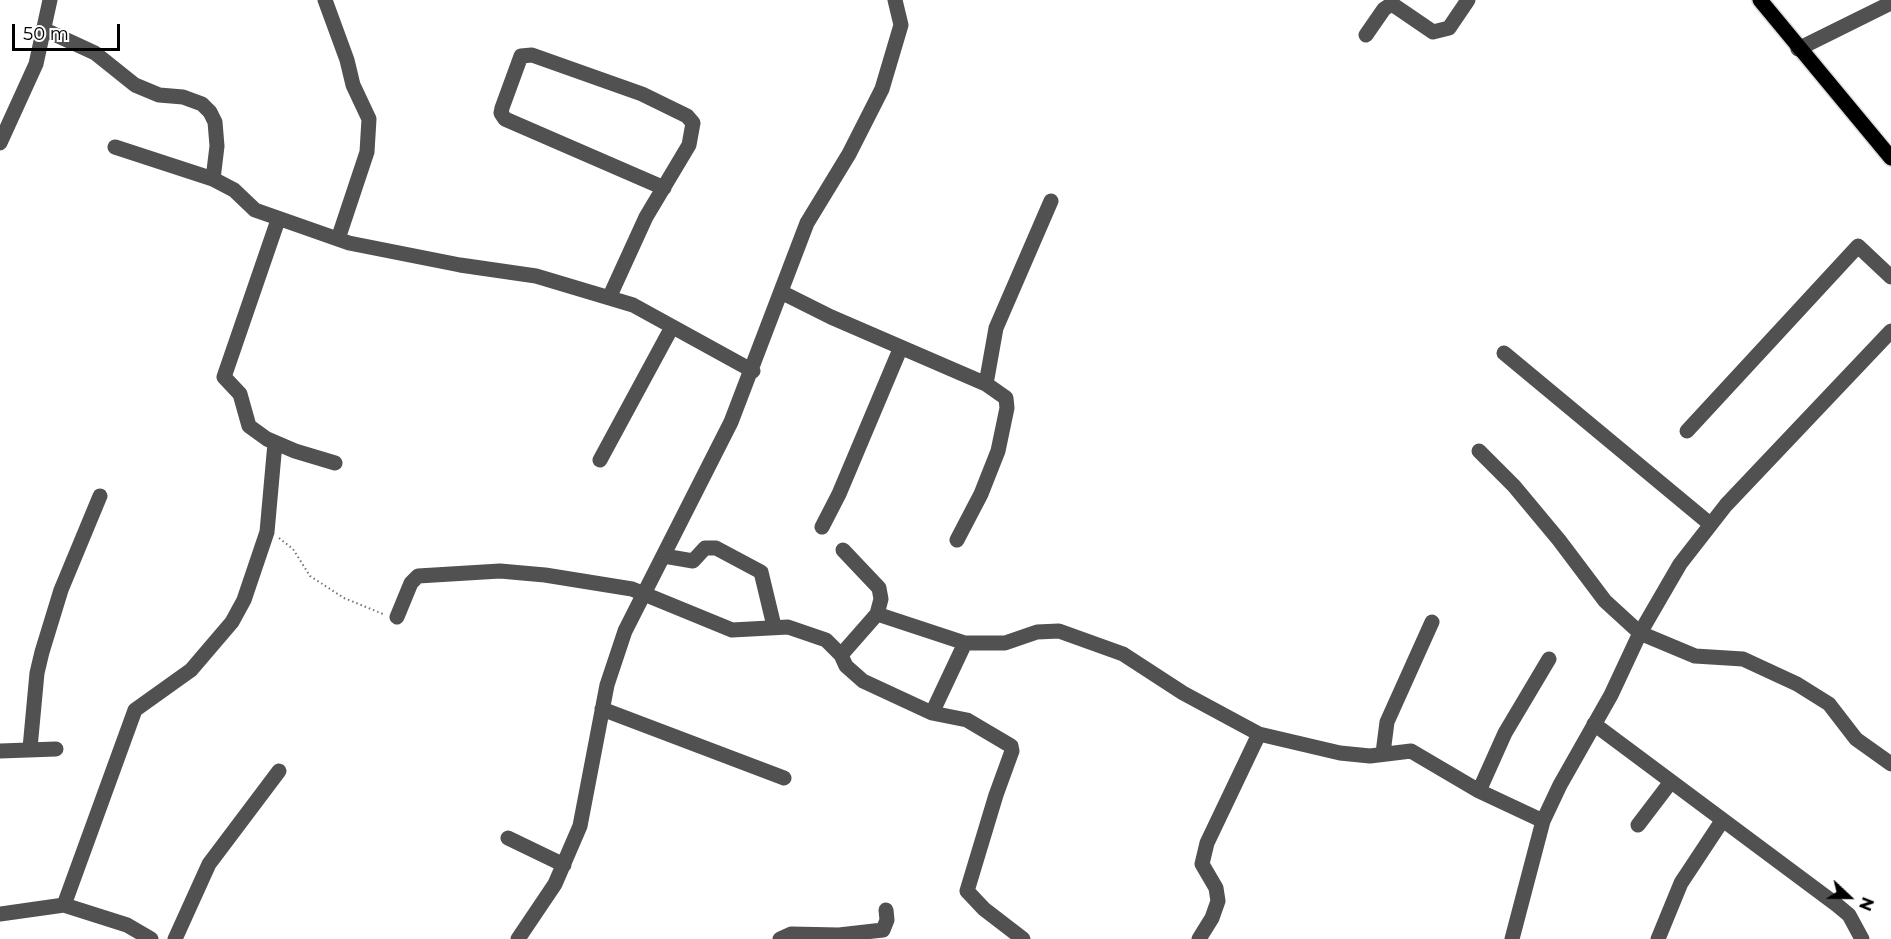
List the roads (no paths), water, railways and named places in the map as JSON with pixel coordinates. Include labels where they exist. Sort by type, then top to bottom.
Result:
[{"type":"main road","points":[[1760,0],[1798,49],[1891,158]]},
{"type":"street","points":[[0,143],[33,73],[50,0]]},
{"type":"street","points":[[326,0],[347,60],[353,85],[367,109],[369,119],[367,152],[338,239]]},
{"type":"street","points":[[518,939],[564,865],[583,815],[602,709],[621,640],[731,422],[753,371],[807,223],[849,154],[882,89],[901,25],[895,0]]},
{"type":"street","points":[[1366,35],[1384,9],[1392,4],[1434,32],[1449,28],[1468,0]]},
{"type":"street","points":[[1798,49],[1891,3]]},
{"type":"street","points":[[43,29],[95,53],[144,89],[202,104],[210,112],[215,123],[217,146],[213,179]]},
{"type":"street","points":[[609,298],[646,217],[664,188],[689,145],[694,128],[691,118],[642,93],[532,55],[521,56],[502,108],[505,119],[664,188]]},
{"type":"street","points":[[115,147],[213,179],[234,190],[255,210],[278,220],[338,239],[447,263],[536,276],[633,305],[753,371]]},
{"type":"street","points":[[986,384],[996,328],[1051,201]]},
{"type":"street","points":[[278,220],[224,377],[240,394],[249,426],[275,442],[335,463]]},
{"type":"street","points":[[1687,431],[1858,246],[1891,277]]},
{"type":"street","points":[[781,292],[831,317],[986,384],[1006,398],[1005,424],[998,451],[981,494],[957,540]]},
{"type":"street","points":[[600,460],[672,327]]},
{"type":"street","points":[[1512,939],[1544,821],[1611,695],[1640,633],[1680,564],[1710,524],[1891,331]]},
{"type":"street","points":[[822,526],[839,494],[901,346]]},
{"type":"street","points":[[1504,353],[1710,524]]},
{"type":"street","points":[[64,905],[135,710],[183,678],[232,622],[244,600],[267,532],[275,442]]},
{"type":"street","points":[[1479,452],[1514,486],[1605,601],[1640,633],[1695,656],[1743,659],[1797,684],[1829,704],[1856,739],[1891,764]]},
{"type":"street","points":[[30,748],[37,674],[42,652],[61,590],[100,496]]},
{"type":"street","points":[[664,556],[693,561],[705,548],[716,548],[761,572],[774,626]]},
{"type":"street","points":[[841,655],[877,614],[881,599],[879,588],[843,549]]},
{"type":"street","points":[[397,617],[411,583],[420,575],[520,572],[646,592],[732,630],[774,626],[807,632],[826,640],[841,655],[846,666],[863,681],[933,713],[967,720],[1011,746],[1012,751],[967,887],[970,896],[1016,937]]},
{"type":"street","points":[[877,614],[965,643],[1005,643],[1037,632],[1059,631],[1123,654],[1184,693],[1260,734],[1340,753],[1370,756],[1411,751],[1479,791],[1544,821]]},
{"type":"street","points":[[1383,753],[1387,722],[1432,622]]},
{"type":"street","points":[[933,713],[965,643]]},
{"type":"street","points":[[1479,791],[1505,733],[1549,659]]},
{"type":"street","points":[[602,709],[784,778]]},
{"type":"street","points":[[1594,724],[1843,910],[1849,915],[1862,939]]},
{"type":"street","points":[[1199,939],[1212,918],[1218,901],[1216,888],[1202,864],[1204,850],[1260,734]]},
{"type":"street","points":[[0,751],[30,748],[56,749]]},
{"type":"street","points":[[175,939],[209,864],[279,771]]},
{"type":"street","points":[[1638,825],[1670,783]]},
{"type":"street","points":[[1658,939],[1681,883],[1722,821]]},
{"type":"street","points":[[508,837],[564,865]]},
{"type":"street","points":[[0,914],[64,905],[127,926],[151,939]]},
{"type":"street","points":[[780,939],[790,934],[839,935],[883,930],[887,920],[886,910]]}]
